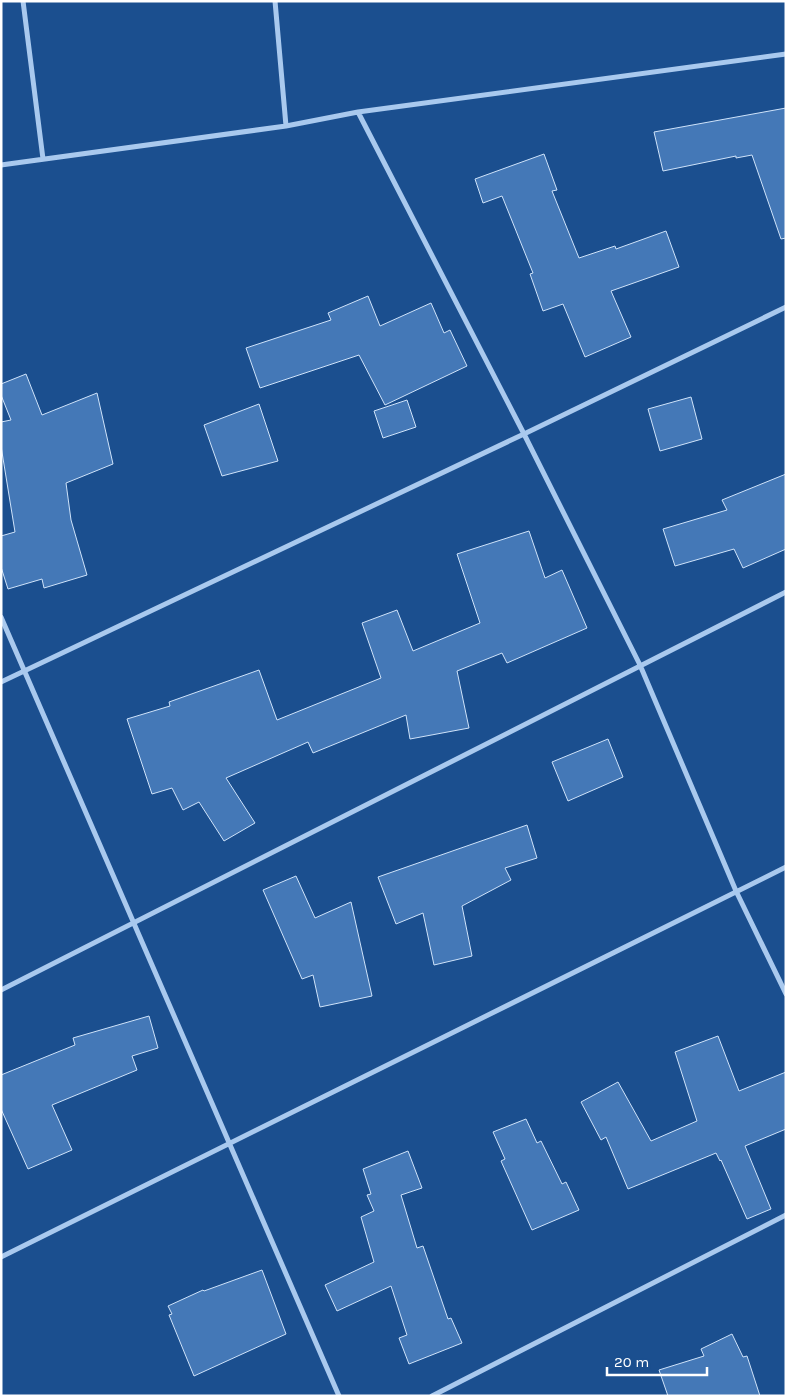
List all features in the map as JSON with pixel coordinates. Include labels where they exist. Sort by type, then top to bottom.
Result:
[{"type":"street","points":[[24,1],[43,159]]},
{"type":"street","points":[[275,1],[286,126]]},
{"type":"street","points":[[1,165],[286,126],[358,112],[786,54]]},
{"type":"street","points":[[358,112],[524,434],[640,665],[736,891],[786,994]]},
{"type":"street","points":[[1,682],[524,434],[786,307]]},
{"type":"street","points":[[1,990],[786,592]]},
{"type":"street","points":[[1,617],[339,1396]]},
{"type":"street","points":[[1,1257],[786,867]]},
{"type":"street","points":[[432,1396],[786,1215]]},
{"type":"building","points":[[786,108],[786,238],[781,239],[752,155],[736,158],[736,156],[663,171],[654,132]]},
{"type":"building","points":[[544,154],[557,190],[552,191],[579,258],[615,246],[616,249],[666,231],[679,267],[611,291],[631,337],[585,357],[563,304],[543,311],[530,274],[533,273],[502,196],[483,203],[475,179]]},
{"type":"building","points":[[368,296],[380,326],[431,303],[444,333],[450,330],[467,366],[385,405],[359,355],[260,388],[246,348],[331,320],[328,313]]},
{"type":"building","points":[[26,374],[42,415],[97,393],[113,464],[66,483],[71,520],[87,575],[44,588],[42,579],[8,589],[1,567],[1,536],[15,532],[1,446],[1,422],[11,420],[1,395],[1,384]]},
{"type":"building","points":[[691,397],[702,439],[660,451],[648,409]]},
{"type":"building","points":[[407,400],[416,427],[383,438],[374,411]]},
{"type":"building","points":[[259,404],[278,461],[222,476],[204,425]]},
{"type":"building","points":[[786,474],[786,549],[743,568],[734,549],[675,566],[663,529],[727,510],[722,500]]},
{"type":"building","points":[[529,531],[545,578],[562,570],[587,628],[507,663],[502,653],[457,671],[469,728],[410,739],[406,715],[313,753],[308,742],[226,778],[255,823],[224,841],[199,802],[183,810],[172,788],[152,794],[127,719],[170,706],[169,702],[259,670],[277,720],[381,678],[362,623],[397,610],[413,651],[480,623],[457,554]]},
{"type":"building","points":[[608,739],[623,777],[568,801],[552,762]]},
{"type":"building","points":[[527,825],[537,858],[505,868],[511,880],[462,906],[472,956],[434,965],[423,913],[396,924],[378,877]]},
{"type":"building","points":[[296,876],[315,918],[351,902],[372,996],[320,1007],[313,975],[302,979],[263,890]]},
{"type":"building","points":[[149,1016],[158,1048],[132,1056],[137,1070],[52,1105],[72,1150],[28,1169],[1,1109],[1,1075],[75,1045],[73,1038]]},
{"type":"building","points":[[718,1036],[739,1091],[786,1072],[786,1129],[745,1146],[771,1209],[747,1219],[721,1160],[716,1153],[628,1189],[606,1137],[601,1140],[581,1102],[618,1082],[651,1141],[697,1121],[675,1052]]},
{"type":"building","points":[[526,1119],[537,1143],[541,1141],[562,1184],[566,1182],[579,1210],[532,1230],[501,1161],[505,1159],[493,1132]]},
{"type":"building","points":[[408,1151],[422,1188],[401,1195],[417,1248],[423,1246],[448,1319],[451,1318],[462,1343],[409,1364],[399,1338],[407,1335],[391,1286],[337,1311],[325,1285],[374,1262],[361,1217],[374,1211],[367,1195],[371,1194],[363,1169]]},
{"type":"building","points":[[262,1270],[286,1334],[194,1376],[169,1315],[172,1314],[168,1306],[203,1290]]},
{"type":"building","points":[[732,1334],[743,1357],[747,1356],[760,1396],[668,1396],[659,1370],[704,1356],[701,1349]]}]
